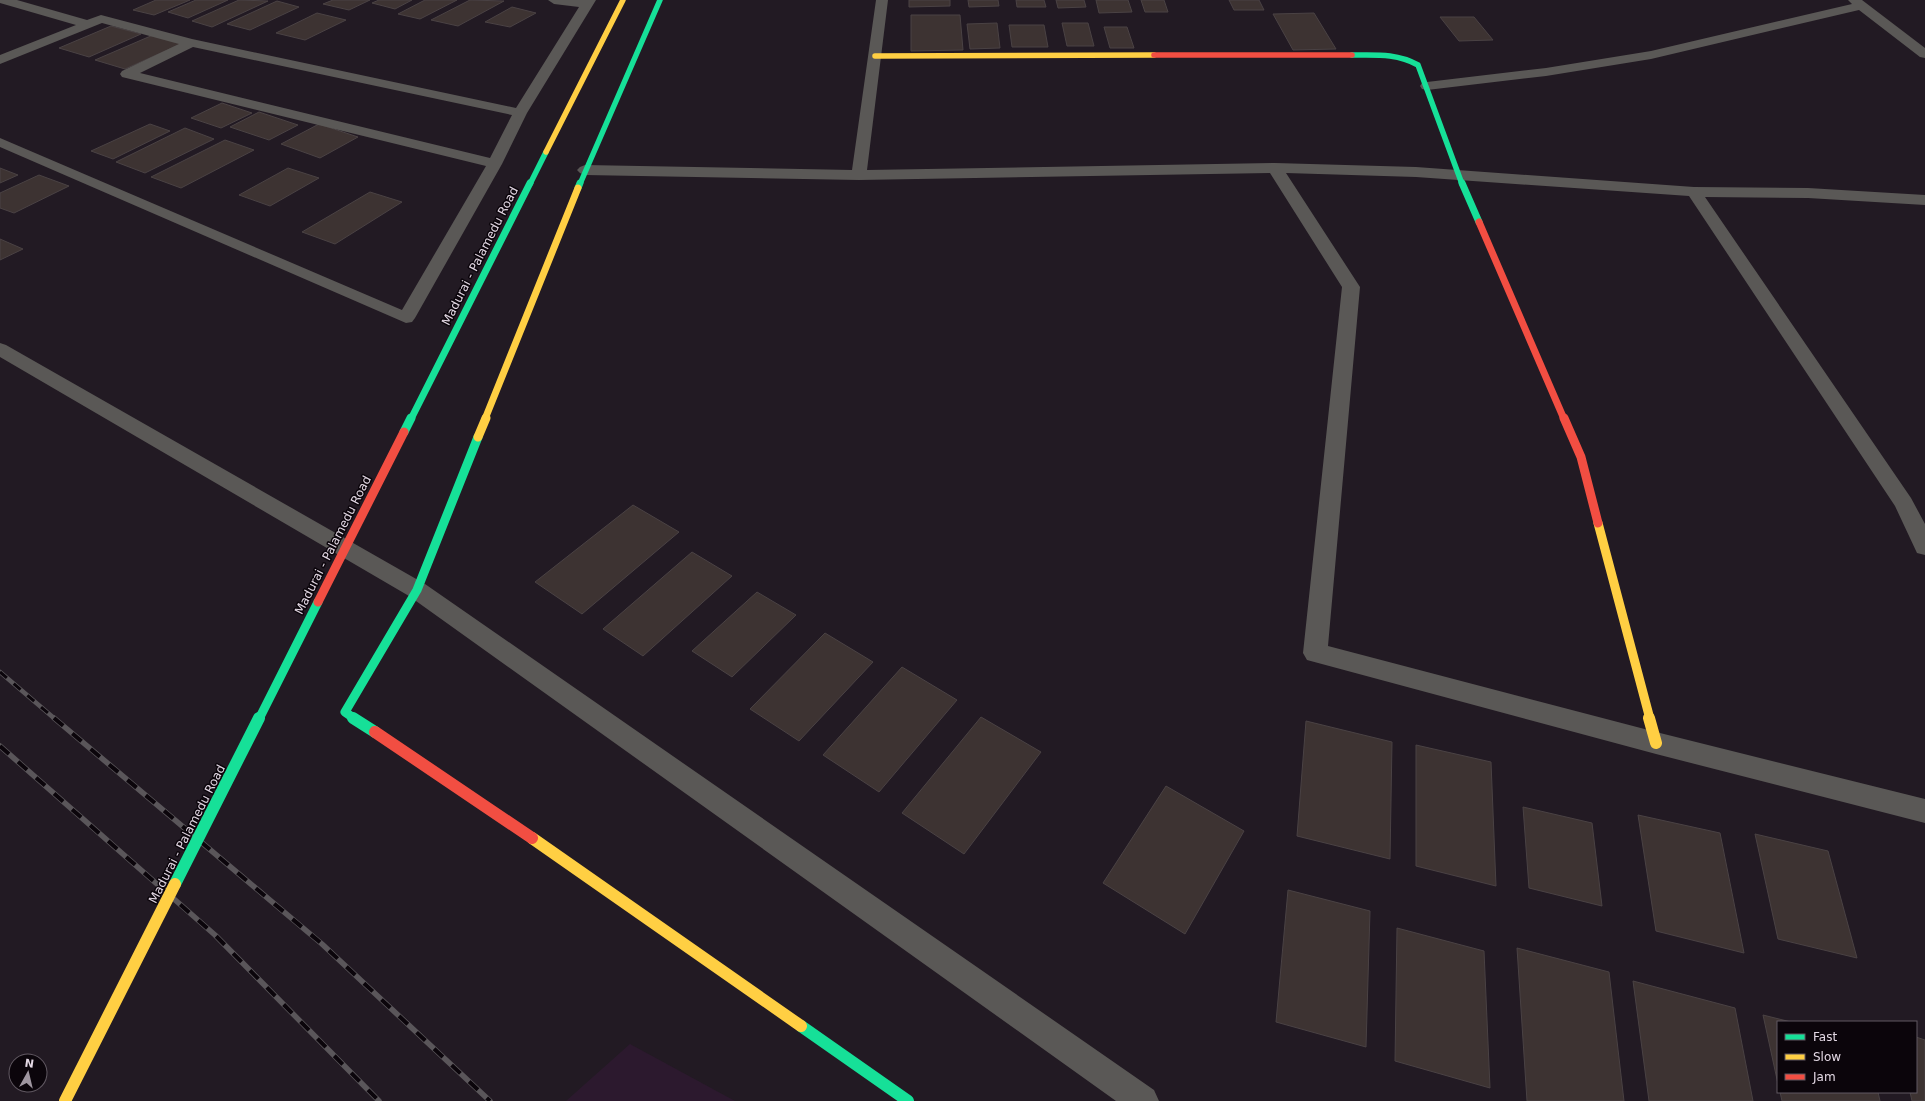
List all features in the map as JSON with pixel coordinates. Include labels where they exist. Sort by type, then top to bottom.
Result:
[{"type":"street","points":[[4,0],[87,24]]},
{"type":"street","points":[[0,142],[406,318],[495,164],[520,113],[588,3],[554,0]]},
{"type":"street","name":"Madurai - Palamedu Road","points":[[65,1101],[623,0]]},
{"type":"street","points":[[660,0],[585,170],[418,590],[345,712],[616,896],[908,1101]]},
{"type":"street","points":[[859,175],[882,0]]},
{"type":"street","points":[[1427,86],[1546,72],[1651,55],[1858,3],[1925,54]]},
{"type":"street","points":[[0,60],[101,19],[191,42],[520,113]]},
{"type":"street","points":[[191,42],[127,74],[495,164]]},
{"type":"street","points":[[875,56],[1399,56],[1410,59],[1418,65],[1427,86],[1458,174],[1581,457],[1656,744]]},
{"type":"street","points":[[585,170],[859,175],[1275,168],[1458,174],[1694,192],[1808,192],[1925,200]]},
{"type":"street","points":[[1275,168],[1351,288],[1315,653],[1656,744],[1925,811]]},
{"type":"street","points":[[1694,192],[1904,503],[1925,547]]},
{"type":"street","points":[[0,349],[418,590],[1143,1101]]},
{"type":"shaded area","points":[[630,1044],[735,1101],[566,1101]]},
{"type":"building","points":[[156,0],[190,0],[154,15],[133,10]]},
{"type":"building","points":[[196,0],[228,0],[188,18],[168,12]]},
{"type":"building","points":[[239,0],[268,1],[212,27],[192,21]]},
{"type":"building","points":[[333,0],[370,0],[349,10],[323,4]]},
{"type":"building","points":[[379,0],[412,0],[395,9],[372,3]]},
{"type":"building","points":[[425,0],[457,0],[420,19],[398,14]]},
{"type":"building","points":[[470,0],[504,1],[458,26],[431,20]]},
{"type":"building","points":[[909,0],[950,0],[950,6],[909,7]]},
{"type":"building","points":[[968,0],[998,0],[999,6],[969,7]]},
{"type":"building","points":[[1016,0],[1044,0],[1046,7],[1017,7]]},
{"type":"building","points":[[1056,0],[1084,0],[1086,7],[1058,8]]},
{"type":"building","points":[[1096,0],[1128,0],[1132,12],[1099,13]]},
{"type":"building","points":[[1141,0],[1164,0],[1168,12],[1145,12]]},
{"type":"building","points":[[1229,0],[1259,0],[1264,10],[1234,10]]},
{"type":"building","points":[[277,1],[299,7],[250,30],[227,24]]},
{"type":"building","points":[[512,7],[536,13],[510,27],[485,22]]},
{"type":"building","points":[[317,13],[346,20],[305,40],[276,33]]},
{"type":"building","points":[[1314,13],[1336,49],[1293,50],[1273,14]]},
{"type":"building","points":[[911,15],[960,15],[963,50],[911,51]]},
{"type":"building","points":[[1440,17],[1474,17],[1493,40],[1459,41]]},
{"type":"building","points":[[997,23],[1000,48],[970,49],[967,24]]},
{"type":"building","points":[[1062,23],[1088,23],[1094,46],[1067,46]]},
{"type":"building","points":[[1009,25],[1044,25],[1048,47],[1012,47]]},
{"type":"building","points":[[111,26],[141,34],[89,57],[59,48]]},
{"type":"building","points":[[1104,27],[1127,27],[1134,48],[1110,48]]},
{"type":"building","points":[[153,35],[183,43],[125,69],[95,60]]},
{"type":"building","points":[[222,103],[252,113],[221,128],[191,118]]},
{"type":"building","points":[[259,112],[298,125],[269,140],[230,127]]},
{"type":"building","points":[[150,124],[170,131],[113,159],[91,151]]},
{"type":"building","points":[[319,124],[358,137],[320,158],[281,144]]},
{"type":"building","points":[[185,128],[214,139],[145,173],[116,162]]},
{"type":"building","points":[[225,140],[254,150],[181,188],[151,177]]},
{"type":"building","points":[[0,168],[18,175],[0,183]]},
{"type":"building","points":[[288,168],[319,178],[270,206],[239,195]]},
{"type":"building","points":[[39,175],[69,186],[14,213],[0,208],[0,193]]},
{"type":"building","points":[[370,192],[402,202],[335,244],[302,232]]},
{"type":"building","points":[[0,239],[23,249],[0,260]]},
{"type":"building","points":[[633,505],[679,532],[582,614],[535,582]]},
{"type":"building","points":[[692,552],[732,576],[643,656],[603,629]]},
{"type":"building","points":[[757,592],[796,615],[732,677],[692,651]]},
{"type":"building","points":[[825,633],[873,662],[799,741],[750,709]]},
{"type":"building","points":[[902,667],[957,700],[879,792],[823,755]]},
{"type":"building","points":[[981,717],[1041,752],[964,854],[902,813]]},
{"type":"building","points":[[1306,721],[1392,742],[1390,859],[1297,836]]},
{"type":"building","points":[[1416,745],[1491,762],[1496,886],[1416,866]]},
{"type":"building","points":[[1166,786],[1244,831],[1185,934],[1103,883]]},
{"type":"building","points":[[1523,807],[1592,823],[1602,906],[1529,888]]},
{"type":"building","points":[[1638,815],[1720,833],[1744,953],[1656,931]]},
{"type":"building","points":[[1755,834],[1828,851],[1857,958],[1778,939]]},
{"type":"building","points":[[1288,890],[1370,911],[1366,1047],[1276,1022]]},
{"type":"building","points":[[1397,928],[1484,951],[1490,1088],[1395,1061]]},
{"type":"building","points":[[1517,948],[1609,972],[1624,1101],[1527,1101]]},
{"type":"building","points":[[1633,981],[1735,1008],[1753,1101],[1649,1101]]},
{"type":"building","points":[[1763,1015],[1787,1021],[1777,1021],[1777,1079]]},
{"type":"building","points":[[1917,1037],[1925,1040],[1925,1101],[1912,1101],[1910,1093],[1917,1093]]},
{"type":"building","points":[[1780,1093],[1878,1093],[1880,1101],[1782,1101]]},
{"type":"railway","points":[[0,672],[55,719]]},
{"type":"railway","points":[[54,718],[322,944],[490,1101]]},
{"type":"railway","points":[[0,746],[215,935],[379,1101]]},
{"type":"traffic: fast","points":[[578,188],[660,0]]},
{"type":"traffic: fast","points":[[1352,55],[1378,54],[1395,56],[1418,65],[1458,174],[1479,222]]},
{"type":"traffic: fast","points":[[404,432],[546,152]]},
{"type":"traffic: fast","points":[[375,732],[345,712],[417,590],[478,437]]},
{"type":"traffic: fast","points":[[175,884],[318,602]]},
{"type":"traffic: fast","points":[[801,1026],[908,1101]]},
{"type":"traffic: slow","points":[[546,152],[623,0]]},
{"type":"traffic: slow","points":[[875,56],[1154,55]]},
{"type":"traffic: slow","points":[[478,437],[578,188]]},
{"type":"traffic: slow","points":[[1598,523],[1656,743]]},
{"type":"traffic: slow","points":[[532,838],[801,1026]]},
{"type":"traffic: slow","points":[[65,1101],[175,884]]},
{"type":"traffic: jam","points":[[1154,55],[1352,55]]},
{"type":"traffic: jam","points":[[1479,222],[1581,457],[1598,523]]},
{"type":"traffic: jam","points":[[318,602],[404,432]]},
{"type":"traffic: jam","points":[[375,732],[532,838]]}]
